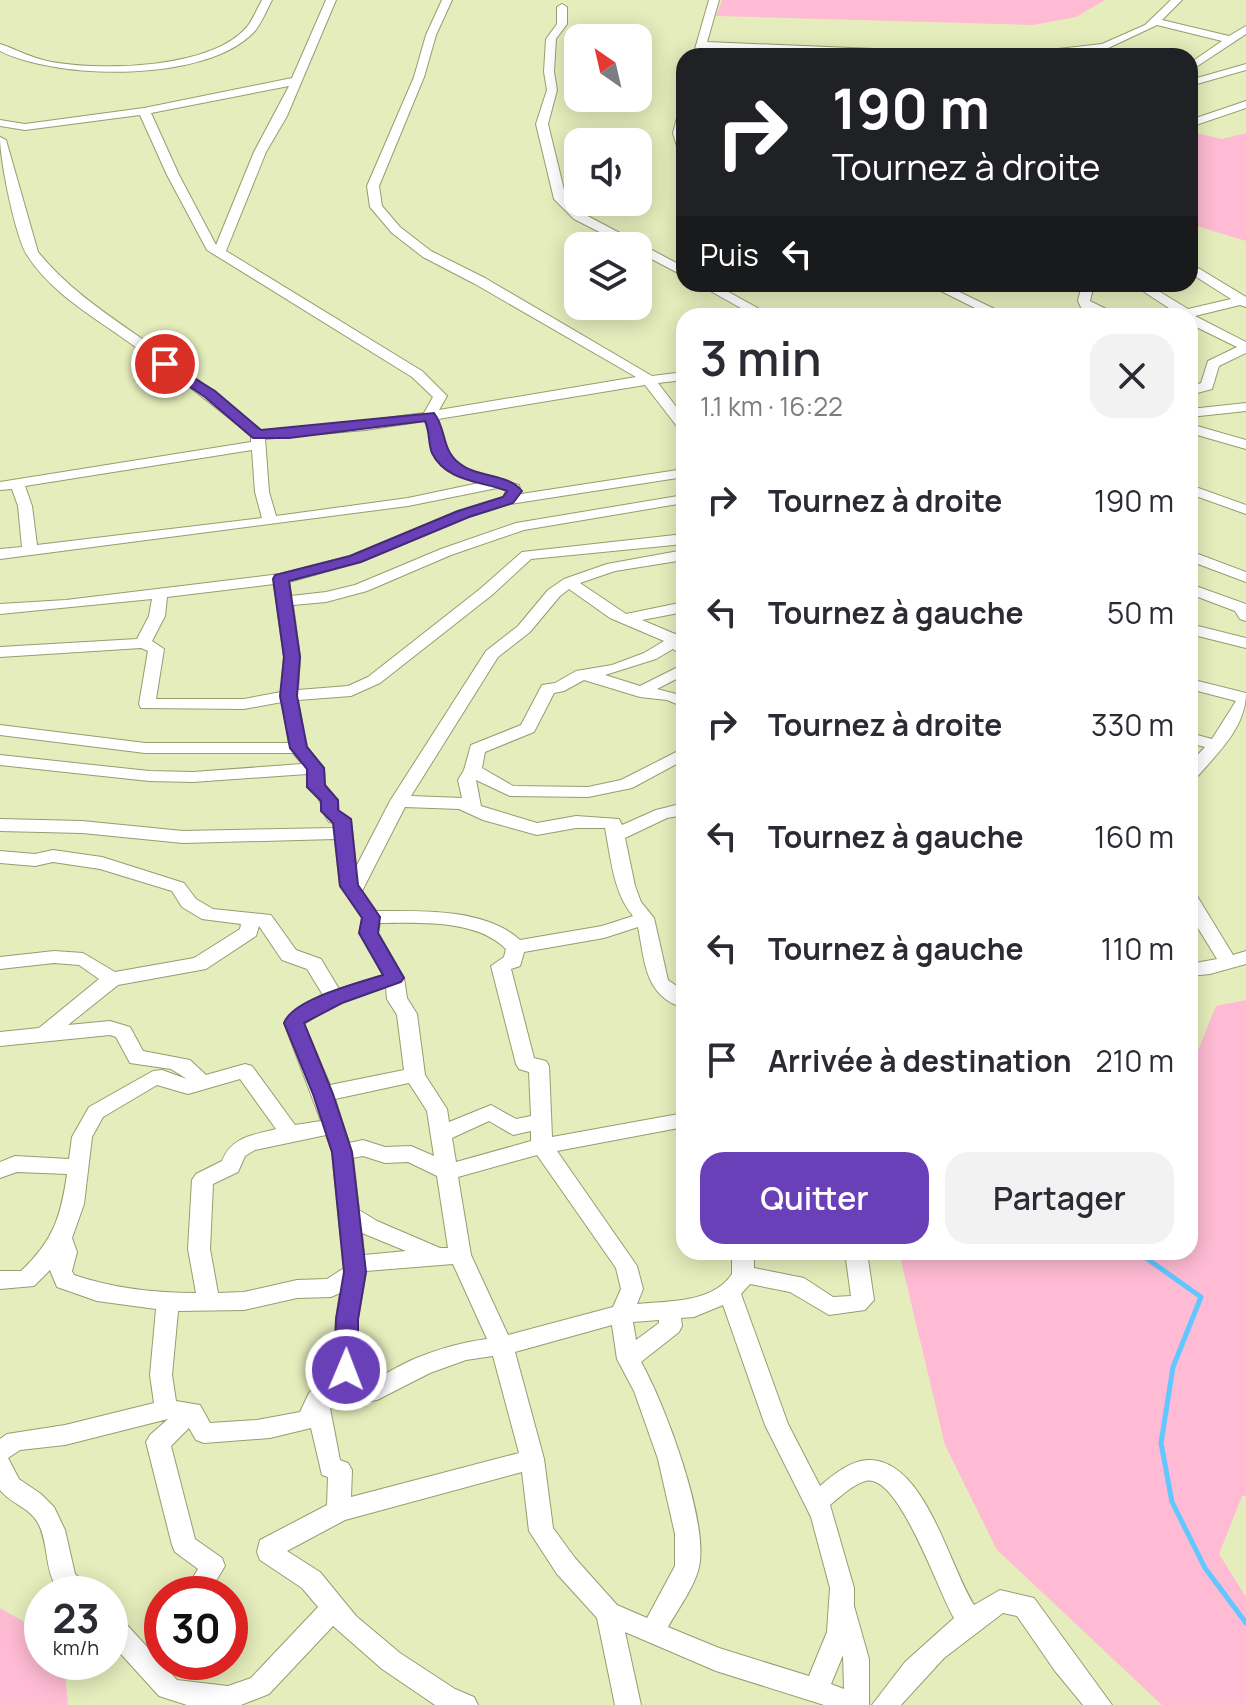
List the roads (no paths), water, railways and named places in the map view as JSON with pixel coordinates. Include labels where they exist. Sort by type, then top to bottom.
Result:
[{"type":"street","points":[[0,47],[21,60],[51,67],[153,67],[205,54],[248,32],[267,0]]},
{"type":"street","points":[[219,254],[260,152],[281,116],[331,0]]},
{"type":"street","points":[[447,0],[431,35],[419,77],[373,186],[376,207],[396,230],[427,254],[480,281],[648,379],[676,416]]},
{"type":"street","points":[[701,48],[714,0]]},
{"type":"street","points":[[1095,48],[1149,27],[1177,0]]},
{"type":"street","points":[[562,7],[562,24],[551,39],[549,72],[552,90],[542,124],[560,199],[578,216],[609,232]]},
{"type":"street","points":[[1155,22],[1233,40]]},
{"type":"street","points":[[1198,63],[1246,29]]},
{"type":"street","points":[[1198,81],[1246,67]]},
{"type":"street","points":[[0,123],[25,127],[144,111],[295,81]]},
{"type":"street","points":[[1198,121],[1246,104]]},
{"type":"street","points":[[144,111],[211,247],[417,374],[440,396],[429,416]]},
{"type":"street","points":[[0,140],[32,253],[66,291],[210,394],[258,440],[262,492],[270,521]]},
{"type":"street","points":[[652,254],[676,268]]},
{"type":"street","points":[[1198,272],[1244,302]]},
{"type":"street","points":[[719,292],[750,308]]},
{"type":"street","points":[[950,292],[985,308]]},
{"type":"street","points":[[1150,292],[1173,308]]},
{"type":"street","points":[[1198,312],[1213,306],[1244,302]]},
{"type":"street","points":[[1198,323],[1246,347]]},
{"type":"street","points":[[1198,389],[1207,386],[1213,364],[1246,347]]},
{"type":"street","points":[[0,486],[289,434],[429,416],[676,377]]},
{"type":"street","points":[[1198,413],[1217,412],[1233,405],[1246,407]]},
{"type":"street","points":[[429,416],[434,423],[439,453],[466,476],[514,488],[514,494],[508,500]]},
{"type":"street","points":[[1198,430],[1246,445]]},
{"type":"street","points":[[0,609],[160,595],[281,579],[355,559],[463,514],[508,500],[676,474]]},
{"type":"street","points":[[17,483],[25,506],[30,548]]},
{"type":"street","points":[[0,554],[408,502],[500,484]]},
{"type":"street","points":[[1198,492],[1246,510]]},
{"type":"street","points":[[286,601],[326,597],[361,588],[446,552],[521,526],[676,500]]},
{"type":"street","points":[[0,652],[143,643],[156,649],[147,704],[244,704],[289,696],[336,694],[374,680],[486,592],[527,555],[676,540]]},
{"type":"street","points":[[353,891],[399,801],[464,704],[492,654],[524,629],[554,593],[569,582],[612,567],[676,556]]},
{"type":"street","points":[[1198,559],[1246,577]]},
{"type":"street","points":[[281,579],[292,657],[289,696],[298,748],[315,768],[316,787],[329,800],[330,811],[335,818],[342,819],[349,886],[371,917],[369,933],[394,978],[397,999],[407,1014],[415,1075],[423,1092],[437,1109],[460,1255],[502,1346],[532,1459],[541,1531],[566,1566],[608,1613],[716,1659],[855,1704],[860,1683],[858,1657],[843,1606],[836,1562],[816,1502],[777,1425],[738,1273]]},
{"type":"street","points":[[569,582],[624,618],[649,625],[676,639]]},
{"type":"street","points":[[1198,592],[1241,608],[1246,617],[1222,635]]},
{"type":"street","points":[[143,643],[157,616],[160,595]]},
{"type":"street","points":[[624,618],[676,608]]},
{"type":"street","points":[[1198,630],[1246,643]]},
{"type":"street","points":[[472,807],[467,780],[473,770],[477,749],[528,728],[548,688],[558,688],[582,674],[600,673],[676,644]]},
{"type":"street","points":[[640,692],[676,673]]},
{"type":"street","points":[[582,674],[640,692],[676,698]]},
{"type":"street","points":[[1198,686],[1246,698],[1216,745],[1198,765]]},
{"type":"street","points":[[0,730],[145,748],[298,748]]},
{"type":"street","points":[[1198,740],[1216,745]]},
{"type":"street","points":[[473,770],[510,791],[588,792],[626,784],[676,757]]},
{"type":"street","points":[[0,760],[149,776],[193,777],[315,768]]},
{"type":"street","points":[[399,801],[472,807],[489,816],[537,829],[576,822],[613,823],[626,886],[633,904],[645,918],[659,983],[676,994]]},
{"type":"street","points":[[616,835],[676,811]]},
{"type":"street","points":[[0,825],[82,827],[183,837],[342,833]]},
{"type":"street","points":[[0,857],[35,860],[53,856],[102,863],[178,887],[198,911],[217,917],[266,921],[289,955],[314,964],[335,998]]},
{"type":"street","points":[[1198,913],[1228,962]]},
{"type":"street","points":[[371,917],[413,917],[455,923],[501,933],[516,947]]},
{"type":"street","points":[[516,947],[610,931],[645,918]]},
{"type":"street","points":[[41,1037],[112,979],[199,964],[249,932],[251,919]]},
{"type":"street","points":[[516,947],[513,961],[501,966],[526,1064],[539,1066],[542,1146],[626,1266],[632,1289],[621,1314],[628,1359],[645,1389],[670,1459],[687,1534],[687,1567],[652,1633]]},
{"type":"street","points":[[0,963],[54,957],[83,959],[112,979]]},
{"type":"street","points":[[1198,968],[1228,962]]},
{"type":"street","points":[[1198,979],[1228,962]]},
{"type":"street","points":[[0,1451],[15,1441],[65,1435],[177,1410],[192,1412],[204,1433],[252,1431],[309,1419],[317,1400],[346,1370],[347,1319],[354,1268],[342,1152],[335,1126],[294,1023],[295,1019],[335,998],[394,978]]},
{"type":"street","points":[[1,1042],[110,1028],[123,1032],[137,1058],[156,1058],[176,1063],[196,1076],[200,1084]]},
{"type":"street","points":[[0,1280],[26,1280],[50,1257],[61,1238],[73,1204],[82,1137],[96,1112],[153,1078],[162,1077],[188,1087],[248,1072],[290,1133]]},
{"type":"street","points":[[323,1094],[415,1075]]},
{"type":"street","points":[[441,1134],[491,1112],[513,1127],[542,1121]]},
{"type":"street","points":[[342,1152],[363,1148],[385,1155],[411,1154],[448,1172],[542,1146],[676,1121]]},
{"type":"street","points":[[208,1300],[199,1249],[203,1180],[231,1166],[236,1152],[248,1144],[335,1126]]},
{"type":"street","points":[[0,1170],[15,1164],[77,1167]]},
{"type":"street","points":[[349,1214],[376,1233],[401,1239],[434,1255]]},
{"type":"street","points":[[61,1238],[66,1252],[61,1271],[65,1281],[97,1292],[168,1302],[244,1301],[297,1289],[323,1289],[354,1268],[434,1255],[460,1255]]},
{"type":"street","points":[[738,1273],[801,1286],[829,1306],[857,1304],[863,1300],[857,1260]]},
{"type":"street","points":[[628,1359],[670,1318],[694,1308],[738,1273]]},
{"type":"street","points":[[168,1302],[161,1375],[177,1410],[167,1437],[158,1442],[184,1545],[213,1566],[206,1576]]},
{"type":"street","points":[[317,1400],[377,1391],[422,1366],[465,1351],[502,1346],[621,1314],[670,1318]]},
{"type":"street","points":[[317,1400],[330,1468],[340,1470],[339,1511]]},
{"type":"street","points":[[465,1705],[440,1695],[391,1661],[333,1609],[311,1580],[269,1552],[269,1548],[339,1511],[532,1459]]},
{"type":"street","points":[[0,1465],[6,1484],[36,1503],[47,1516],[65,1576]]},
{"type":"street","points":[[816,1502],[860,1473],[873,1469],[892,1479],[912,1501],[948,1586],[970,1621]]},
{"type":"street","points":[[885,1705],[911,1672],[943,1640],[1000,1601],[1025,1606],[1064,1663],[1099,1705]]},
{"type":"street","points":[[816,1689],[840,1632],[843,1606]]},
{"type":"street","points":[[128,1644],[168,1688],[177,1692],[228,1698],[260,1686],[333,1609]]},
{"type":"street","points":[[608,1613],[628,1705]]},
{"type":"waterway","points":[[1149,1260],[1201,1297],[1173,1367],[1161,1443],[1172,1502],[1205,1568],[1246,1623]]}]
